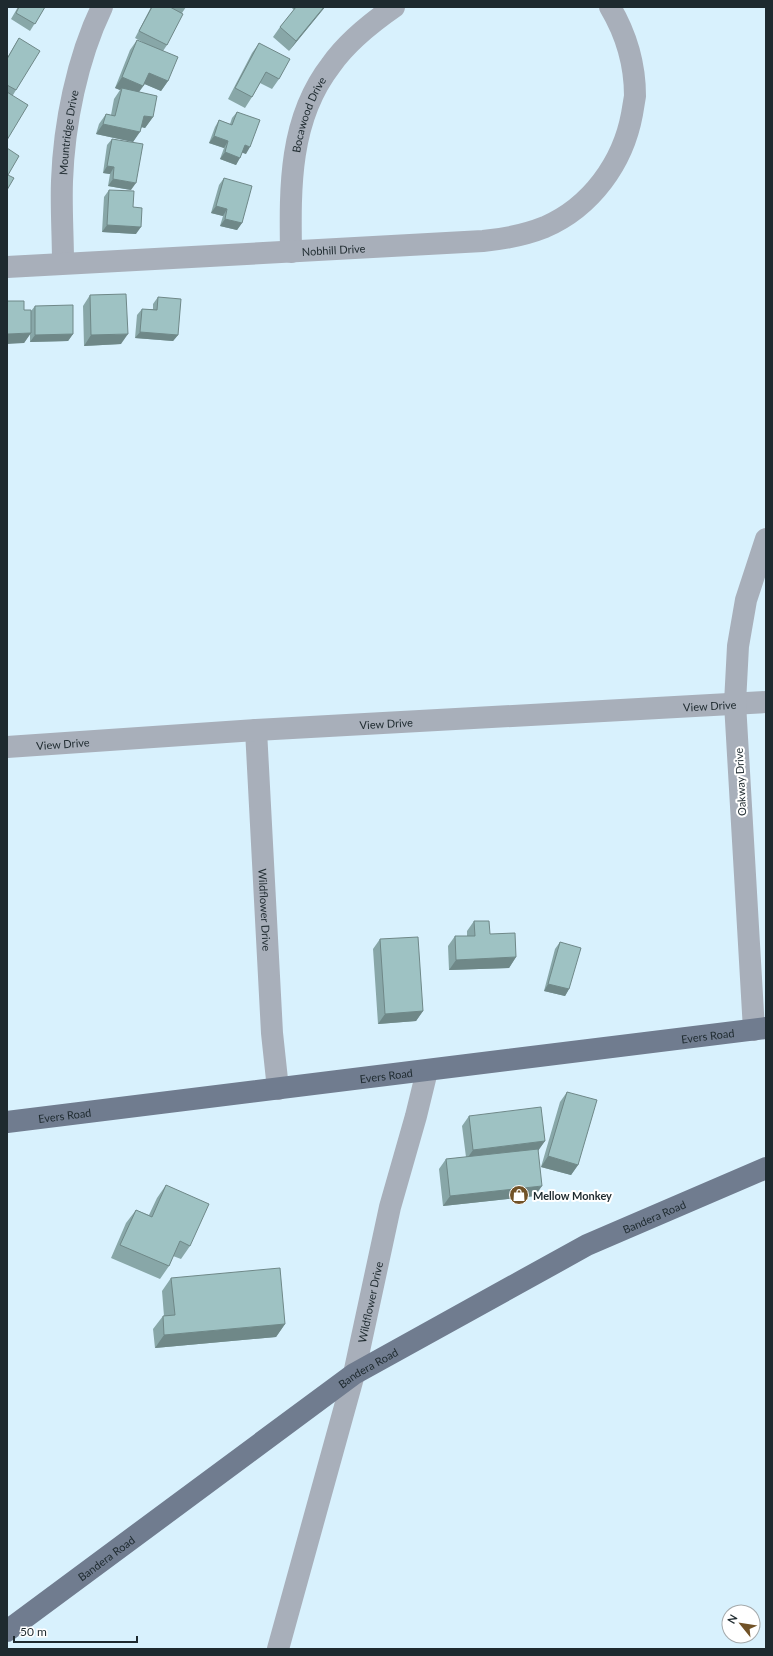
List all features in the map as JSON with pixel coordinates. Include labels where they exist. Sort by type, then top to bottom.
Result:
[{"type":"main road","name":"Evers Road","points":[[7,1122],[760,1029]]},
{"type":"main road","name":"Bandera Road","points":[[7,1631],[354,1374],[587,1245],[766,1168]]},
{"type":"street","name":"Mountridge Drive","points":[[63,263],[62,181],[68,123],[78,70],[91,31],[102,7]]},
{"type":"street","name":"Bocawood Drive","points":[[291,252],[290,203],[294,151],[306,108],[314,90],[331,64],[359,35],[394,7]]},
{"type":"street","name":"Nobhill Drive","points":[[7,267],[483,242],[511,238],[545,227],[573,210],[596,189],[615,163],[628,133],[635,97],[633,68],[625,36],[610,7]]},
{"type":"street","name":"Oakway Drive","points":[[760,1029],[735,703],[738,646],[746,600],[766,539]]},
{"type":"street","name":"View Drive","points":[[7,747],[256,730],[766,702]]},
{"type":"street","name":"Wildflower Drive","points":[[256,730],[272,1033],[278,1089]]},
{"type":"street","name":"Wildflower Drive","points":[[278,1649],[354,1374],[390,1207],[427,1071]]},
{"type":"building","points":[[19,7],[45,7],[35,24],[16,13]]},
{"type":"building","points":[[152,7],[170,7],[183,14],[167,45],[139,31]]},
{"type":"building","points":[[296,7],[324,7],[296,41],[280,27]]},
{"type":"building","points":[[19,38],[40,51],[16,90],[7,85],[7,59]]},
{"type":"building","points":[[137,40],[178,57],[168,81],[149,73],[143,86],[122,77]]},
{"type":"building","points":[[259,43],[290,59],[279,79],[266,72],[252,97],[235,88]]},
{"type":"building","points":[[122,88],[157,96],[153,117],[144,116],[140,132],[103,124],[106,114],[115,116]]},
{"type":"building","points":[[7,92],[28,105],[7,140]]},
{"type":"building","points":[[237,112],[260,120],[250,147],[245,145],[240,158],[225,152],[228,141],[214,136],[219,120],[232,125]]},
{"type":"building","points":[[112,139],[143,144],[136,183],[113,179],[114,167],[107,166]]},
{"type":"building","points":[[7,148],[19,156],[8,175],[14,178],[7,190]]},
{"type":"building","points":[[224,178],[252,186],[242,223],[225,219],[227,209],[216,206]]},
{"type":"building","points":[[109,190],[134,191],[133,207],[142,208],[141,227],[107,225]]},
{"type":"building","points":[[126,294],[128,334],[91,335],[90,295]]},
{"type":"building","points":[[158,297],[181,299],[178,335],[140,332],[142,309],[157,310]]},
{"type":"building","points":[[7,301],[24,301],[24,310],[31,310],[31,333],[7,334]]},
{"type":"building","points":[[73,305],[73,334],[35,335],[35,306]]},
{"type":"building","points":[[474,921],[489,921],[490,934],[515,933],[516,957],[456,960],[455,936],[475,936]]},
{"type":"building","points":[[418,937],[423,1011],[385,1014],[380,939]]},
{"type":"building","points":[[560,942],[581,948],[569,989],[548,984]]},
{"type":"building","points":[[567,1092],[597,1100],[578,1165],[548,1156]]},
{"type":"building","points":[[541,1107],[545,1141],[473,1150],[469,1116]]},
{"type":"building","points":[[538,1149],[542,1186],[450,1196],[446,1159]]},
{"type":"building","points":[[166,1185],[209,1204],[190,1246],[180,1241],[169,1266],[120,1245],[136,1210],[152,1217]]},
{"type":"building","points":[[280,1268],[285,1324],[164,1335],[163,1316],[175,1315],[171,1278]]},
{"type":"place","name":"Mellow Monkey","points":[[519,1195]]}]
